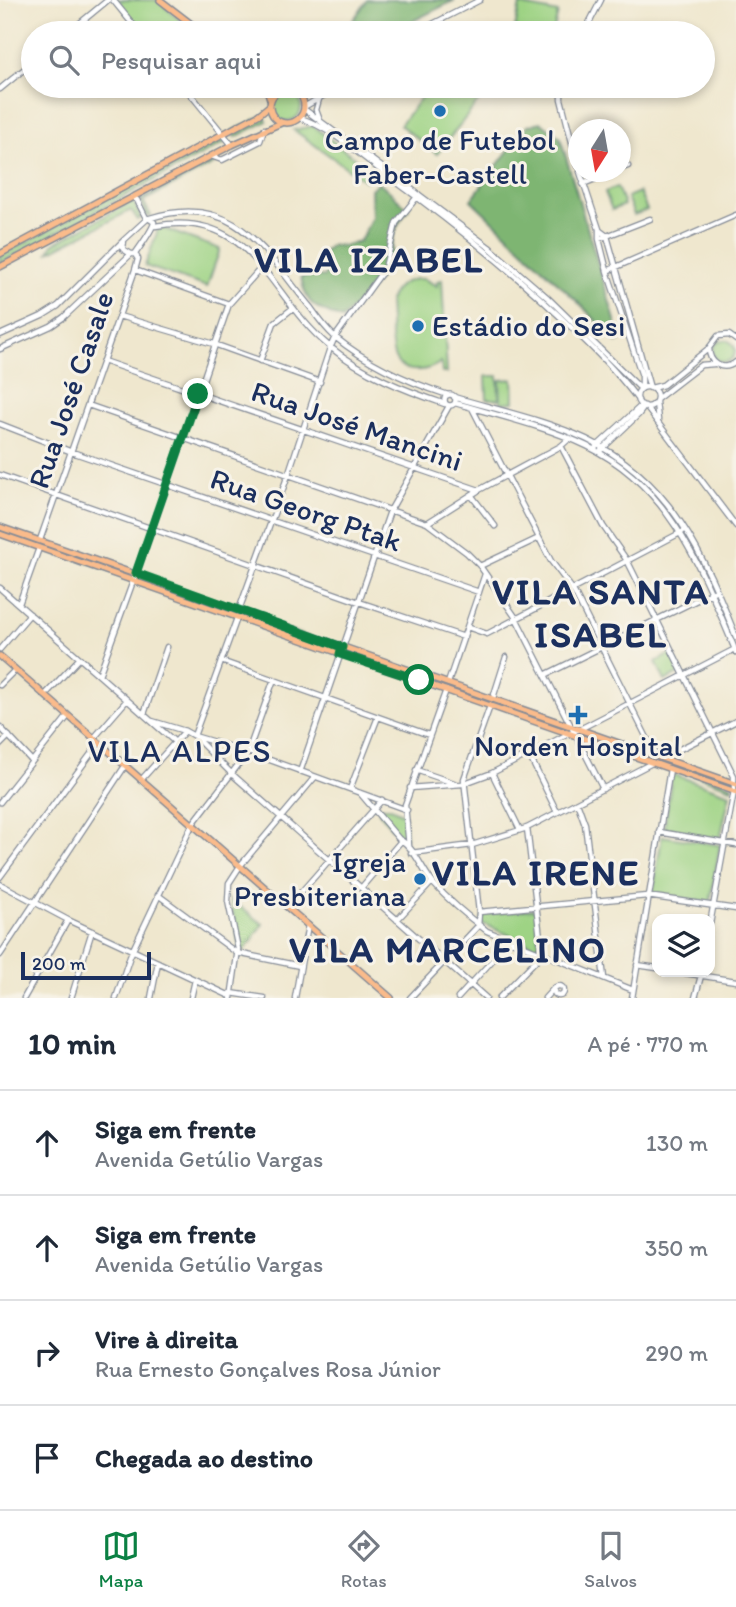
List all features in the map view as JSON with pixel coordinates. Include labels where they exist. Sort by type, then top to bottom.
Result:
[{"type":"main road","points":[[160,0],[187,21]]},
{"type":"main road","points":[[269,98],[272,116],[281,123]]},
{"type":"main road","points":[[0,254],[258,115],[273,98]]},
{"type":"main road","points":[[0,267],[264,129],[281,123],[291,123],[300,118],[304,108],[302,98]]},
{"type":"main road","points":[[147,175],[153,186]]},
{"type":"main road","points":[[127,186],[132,197]]},
{"type":"main road","points":[[0,527],[136,573],[238,614]]},
{"type":"main road","points":[[0,534],[341,650],[490,706],[574,731],[735,788]]},
{"type":"main road","points":[[341,650],[493,698],[574,731]]},
{"type":"main road","points":[[0,656],[391,998]]},
{"type":"main road","points":[[657,759],[670,769],[735,788]]},
{"type":"street","points":[[83,21],[110,0],[129,21]]},
{"type":"street","points":[[439,21],[480,0]]},
{"type":"street","points":[[590,21],[601,0]]},
{"type":"street","points":[[0,89],[21,72]]},
{"type":"street","points":[[194,98],[232,145]]},
{"type":"street","points":[[561,98],[568,125]]},
{"type":"street","points":[[320,99],[304,108],[402,179],[506,260],[641,387],[663,385],[709,348],[718,336],[729,335],[736,340]]},
{"type":"street","points":[[319,119],[316,110],[320,99]]},
{"type":"street","points":[[300,118],[322,127],[417,197],[526,284],[612,368],[736,526]]},
{"type":"street","points":[[211,156],[220,161],[260,141],[264,129]]},
{"type":"street","points":[[588,182],[583,184],[599,229],[607,271],[642,376],[642,405]]},
{"type":"street","points":[[132,197],[155,226]]},
{"type":"street","points":[[194,736],[288,475],[330,348],[335,337],[385,268],[396,223],[417,197]]},
{"type":"street","points":[[0,335],[58,306],[148,218],[191,210],[217,215],[238,226],[257,243],[335,337],[397,375],[472,408],[571,436]]},
{"type":"street","points":[[607,271],[736,215]]},
{"type":"street","points":[[599,239],[650,219]]},
{"type":"street","points":[[0,349],[51,326],[64,317],[133,254],[155,226],[176,222],[198,224],[215,228],[235,239],[330,348],[394,386],[447,405]]},
{"type":"street","points":[[599,229],[607,236],[651,388],[656,392],[656,415],[661,428]]},
{"type":"street","points":[[124,240],[124,249],[133,254]]},
{"type":"street","name":"Rua José Casale","points":[[40,540],[135,270],[138,259],[133,254]]},
{"type":"street","points":[[99,675],[229,304],[261,268]]},
{"type":"street","points":[[135,270],[229,304]]},
{"type":"street","points":[[260,361],[274,323],[293,308]]},
{"type":"street","points":[[120,316],[214,345],[320,383]]},
{"type":"street","points":[[709,348],[710,359],[718,366]]},
{"type":"street","name":"Rua José Mancini","points":[[103,360],[479,490]]},
{"type":"street","points":[[598,449],[642,405],[656,400],[701,365],[729,366],[736,362]]},
{"type":"street","points":[[410,788],[461,784],[492,773],[736,650],[734,635],[684,531],[649,481],[598,449],[571,436],[445,397],[447,405]]},
{"type":"street","points":[[300,772],[390,511],[452,398]]},
{"type":"street","points":[[88,405],[427,523],[480,566],[516,618],[603,789]]},
{"type":"street","points":[[472,408],[551,561],[573,590],[657,759]]},
{"type":"street","name":"Rua Georg Ptak","points":[[0,424],[72,452],[479,592]]},
{"type":"street","points":[[427,523],[479,490],[561,446],[571,436]]},
{"type":"street","points":[[561,446],[603,526],[628,562],[734,776],[735,788],[712,914]]},
{"type":"street","points":[[0,475],[464,637]]},
{"type":"street","points":[[471,495],[495,526]]},
{"type":"street","points":[[467,627],[487,634],[684,531]]},
{"type":"street","points":[[480,566],[539,538]]},
{"type":"street","points":[[19,604],[39,548]]},
{"type":"street","points":[[448,683],[485,574]]},
{"type":"street","points":[[0,588],[175,742]]},
{"type":"street","points":[[545,675],[714,591]]},
{"type":"street","points":[[0,649],[30,614]]},
{"type":"street","points":[[144,714],[167,647]]},
{"type":"street","points":[[493,698],[506,657]]},
{"type":"street","points":[[45,695],[80,658]]},
{"type":"street","points":[[221,661],[429,735]]},
{"type":"street","points":[[0,684],[15,670]]},
{"type":"street","points":[[116,998],[133,951],[192,825],[248,752],[274,679]]},
{"type":"street","points":[[410,850],[405,805],[446,690]]},
{"type":"street","points":[[0,877],[127,700]]},
{"type":"street","points":[[410,998],[478,926],[480,912],[472,845],[461,784],[490,706]]},
{"type":"street","points":[[0,802],[68,716]]},
{"type":"street","points":[[350,789],[379,717]]},
{"type":"street","points":[[152,721],[194,736],[233,775],[486,998]]},
{"type":"street","points":[[410,850],[472,845],[527,828],[657,759],[736,721]]},
{"type":"street","points":[[0,727],[32,761]]},
{"type":"street","points":[[141,780],[186,731]]},
{"type":"street","points":[[0,745],[9,736]]},
{"type":"street","points":[[194,736],[248,752],[407,810]]},
{"type":"street","points":[[529,755],[557,812]]},
{"type":"street","points":[[0,956],[125,766]]},
{"type":"street","points":[[632,998],[670,769]]},
{"type":"street","points":[[416,770],[461,784]]},
{"type":"street","points":[[492,773],[520,830]]},
{"type":"street","points":[[231,995],[237,953],[227,893],[230,881],[315,777]]},
{"type":"street","points":[[360,793],[410,850],[432,882],[478,926],[633,990]]},
{"type":"street","points":[[288,908],[382,800]]},
{"type":"street","points":[[577,802],[585,824],[604,979]]},
{"type":"street","points":[[527,828],[542,954]]},
{"type":"street","points":[[659,832],[736,845]]},
{"type":"street","points":[[361,888],[401,841]]},
{"type":"street","points":[[397,920],[432,882]]},
{"type":"street","points":[[1,886],[228,995],[264,998]]},
{"type":"street","points":[[158,895],[237,953],[300,966]]},
{"type":"street","points":[[480,912],[647,896],[736,909]]},
{"type":"street","points":[[24,998],[68,920]]},
{"type":"street","points":[[295,998],[308,925]]},
{"type":"street","points":[[71,998],[92,931]]},
{"type":"street","points":[[458,998],[510,941]]},
{"type":"street","points":[[499,998],[542,954]]},
{"type":"street","points":[[151,998],[158,962]]},
{"type":"street","points":[[637,965],[652,967]]},
{"type":"street","points":[[695,998],[701,977]]},
{"type":"street","points":[[715,977],[736,981]]},
{"type":"street","points":[[191,998],[195,980]]},
{"type":"street","points":[[545,998],[555,988]]},
{"type":"green space","points":[[116,0],[157,0],[181,21],[134,21]]},
{"type":"green space","points":[[367,0],[455,0],[413,21],[353,21]]},
{"type":"green space","points":[[520,5],[558,13],[556,21],[517,21]]},
{"type":"green space","points":[[276,98],[298,98],[300,112],[292,120],[282,120],[274,112]]},
{"type":"green space","name":"Campo de Futebol Faber-Castell","points":[[421,98],[481,98],[437,154],[400,125]]},
{"type":"green space","points":[[264,115],[267,121],[235,137],[233,131]]},
{"type":"green space","points":[[540,122],[560,137],[568,164],[568,182],[574,182],[621,340],[617,343],[471,200],[527,126]]},
{"type":"green space","points":[[313,126],[373,172],[365,181],[294,130]]},
{"type":"green space","points":[[223,137],[227,141],[0,263],[0,256]]},
{"type":"green space","points":[[212,161],[214,164],[143,201],[151,216],[147,216],[140,200]]},
{"type":"green space","points":[[379,182],[409,209],[394,234],[394,263],[342,319],[309,301],[301,277],[325,276],[326,268],[319,256],[331,245],[344,246],[360,241],[372,217],[371,189]]},
{"type":"green space","points":[[617,187],[624,205],[612,210],[605,192]]},
{"type":"green space","points":[[639,192],[647,210],[634,215],[627,197]]},
{"type":"green space","points":[[133,201],[141,218],[138,220],[131,210],[49,252],[53,244]]},
{"type":"green space","points":[[159,227],[220,249],[207,287],[145,266]]},
{"type":"green space","points":[[424,279],[437,286],[437,281],[442,280],[447,373],[442,373],[441,362],[429,368],[415,370],[402,367],[394,356],[389,301],[402,284]]},
{"type":"green space","points":[[724,340],[732,343],[735,351],[732,359],[724,362],[716,359],[713,351],[716,343]]},
{"type":"green space","points":[[486,376],[498,376],[499,399],[487,399]]},
{"type":"green space","points":[[513,379],[514,402],[501,403],[500,380]]},
{"type":"green space","points":[[0,529],[132,575],[132,577],[0,532]]},
{"type":"green space","points":[[137,579],[339,648],[339,650]]},
{"type":"green space","points":[[345,653],[567,728],[568,730]]},
{"type":"green space","points":[[672,653],[680,673],[665,681],[656,662]]},
{"type":"green space","points":[[584,734],[730,784],[732,788],[583,736]]},
{"type":"green space","points":[[672,774],[730,794],[720,839],[664,830]]},
{"type":"green space","points":[[381,807],[389,807],[403,814],[406,838],[400,838],[379,812]]},
{"type":"green space","points":[[662,836],[720,845],[710,903],[653,893]]},
{"type":"green space","points":[[230,899],[263,924],[243,952],[240,949]]},
{"type":"green space","points":[[536,910],[539,948],[481,923],[486,914]]},
{"type":"place","name":"Campo de Futebol Faber-Castell","points":[[440,111]]},
{"type":"place","name":"Estádio do Sesi","points":[[418,326]]},
{"type":"place","name":"Norden Hospital","points":[[578,715]]},
{"type":"place","name":"Igreja Presbiteriana","points":[[420,879]]},
{"type":"district","name":"VILA IZABEL","points":[[369,259]]},
{"type":"district","name":"VILA SANTA ISABEL","points":[[601,612]]},
{"type":"district","name":"VILA ALPES","points":[[180,751]]},
{"type":"district","name":"VILA IRENE","points":[[536,872]]},
{"type":"district","name":"VILA MARCELINO","points":[[448,949]]},
{"type":"route","points":[[198,394],[136,573],[342,647],[340,654],[419,680]]}]
